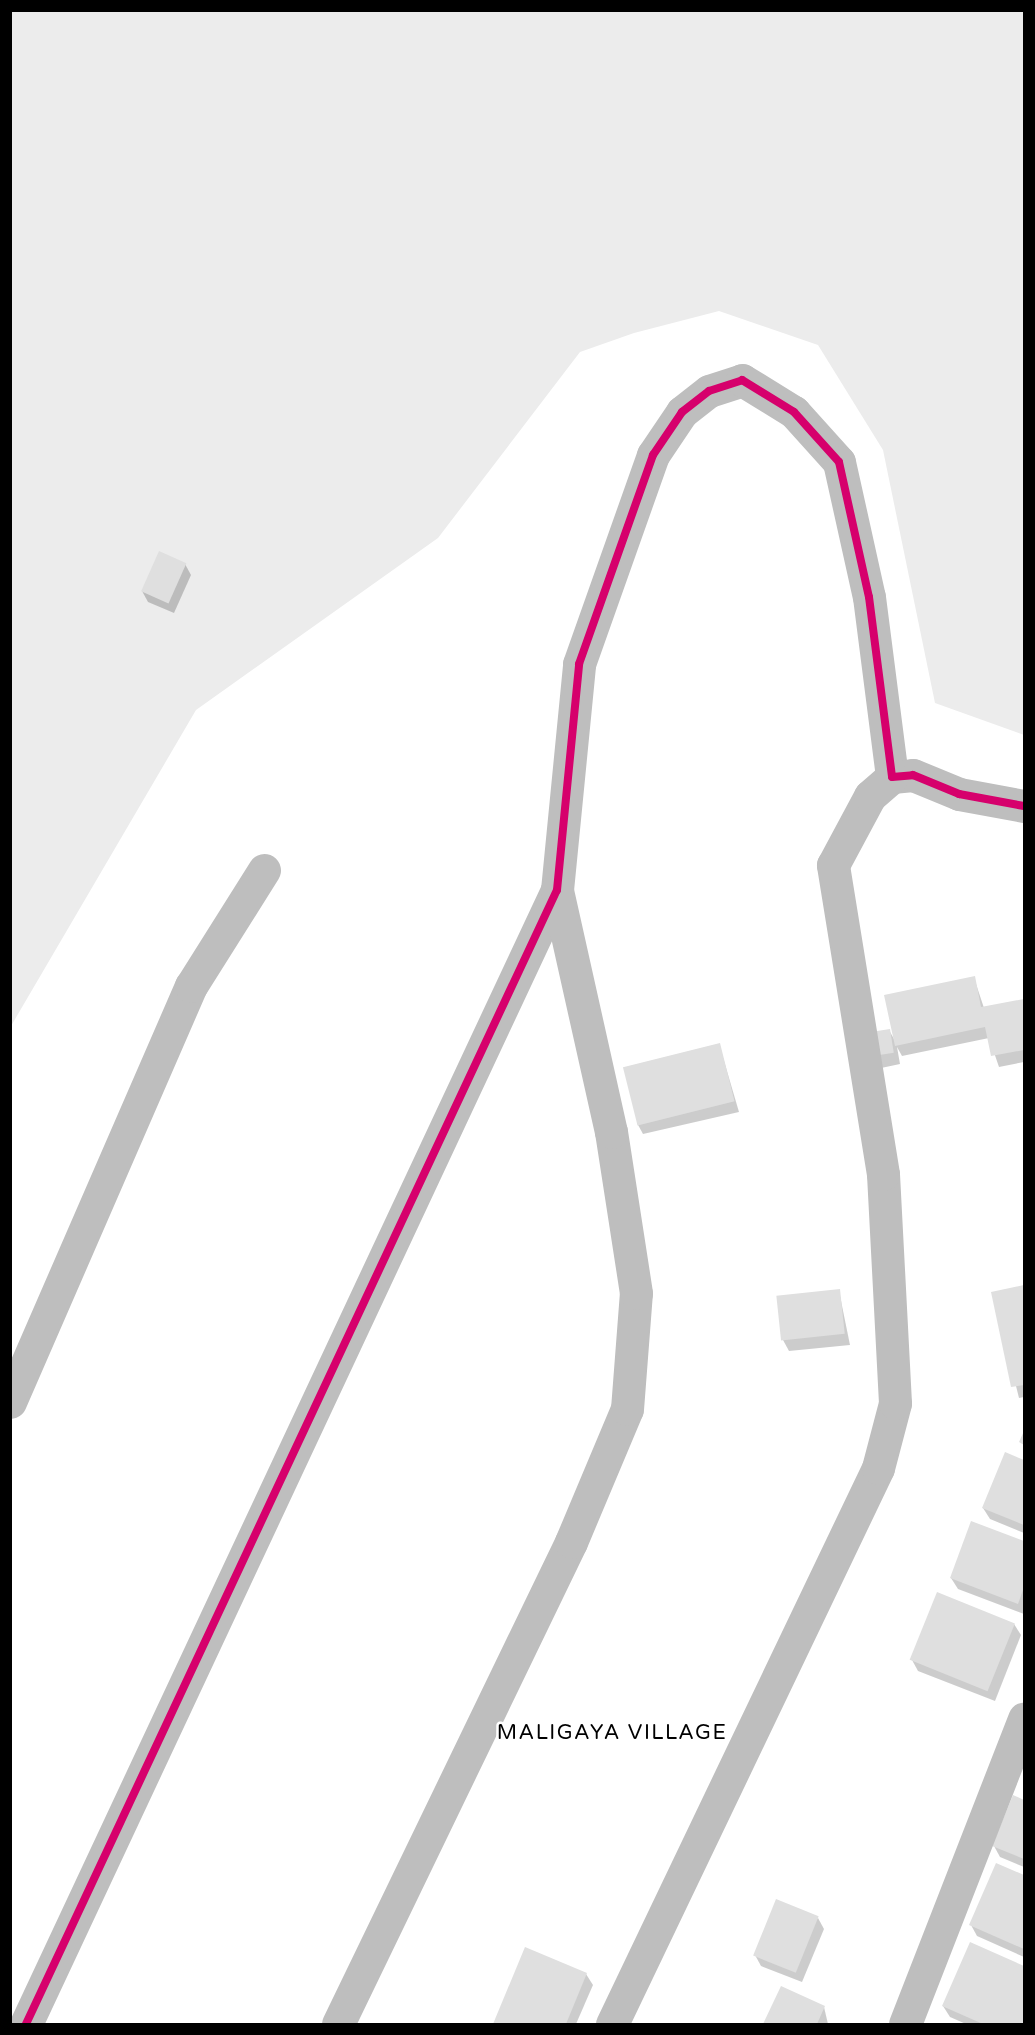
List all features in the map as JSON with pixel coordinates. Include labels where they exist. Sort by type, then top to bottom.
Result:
[{"type":"street","points":[[338,2025],[570,1542],[627,1409],[636,1293],[610,1132],[557,890],[579,664],[653,454],[682,412],[710,391],[742,380],[794,412],[839,462],[869,597],[892,777]]},
{"type":"street","points":[[612,2025],[878,1468],[895,1403],[883,1174],[833,866],[870,796],[892,777],[913,775],[959,794],[1024,806]]},
{"type":"street","points":[[10,1402],[191,986],[264,870]]},
{"type":"street","points":[[26,2025],[557,890]]},
{"type":"street","points":[[905,2025],[1024,1718]]},
{"type":"shaded area","points":[[11,11],[1024,11],[1024,735],[935,703],[883,450],[818,345],[719,311],[634,333],[580,352],[438,538],[196,710],[11,1026]]},
{"type":"building","points":[[159,551],[186,563],[169,603],[141,591]]},
{"type":"building","points":[[975,976],[981,1007],[1024,999],[1024,1050],[991,1056],[985,1027],[895,1046],[884,995]]},
{"type":"building","points":[[890,1029],[894,1053],[857,1058],[853,1035]]},
{"type":"building","points":[[720,1043],[735,1101],[637,1125],[623,1067]]},
{"type":"building","points":[[1024,1285],[1024,1385],[1011,1387],[991,1292]]},
{"type":"building","points":[[840,1289],[845,1334],[781,1340],[776,1296]]},
{"type":"building","points":[[1024,1431],[1024,1445],[1019,1442]]},
{"type":"building","points":[[1005,1452],[1024,1460],[1024,1525],[982,1508]]},
{"type":"building","points":[[971,1521],[1024,1541],[1024,1587],[1018,1604],[950,1578]]},
{"type":"building","points":[[937,1592],[1015,1623],[988,1691],[910,1660]]},
{"type":"building","points":[[1013,1795],[1024,1800],[1024,1859],[992,1846]]},
{"type":"building","points":[[996,1863],[1024,1875],[1024,1949],[969,1925]]},
{"type":"building","points":[[776,1899],[819,1916],[796,1973],[753,1956]]},
{"type":"building","points":[[970,1942],[1024,1966],[1024,2024],[983,2024],[942,2006]]},
{"type":"building","points":[[525,1947],[587,1973],[566,2024],[493,2024]]},
{"type":"building","points":[[781,1986],[825,2006],[817,2024],[763,2024]]},
{"type":"cycle path","points":[[26,2024],[557,890],[579,664],[653,455],[682,412],[709,391],[742,380],[794,412],[839,462],[869,597],[892,777],[913,775],[959,794],[1024,806]]},
{"type":"district","name":"MALIGAYA VILLAGE","points":[[612,1733]]}]
